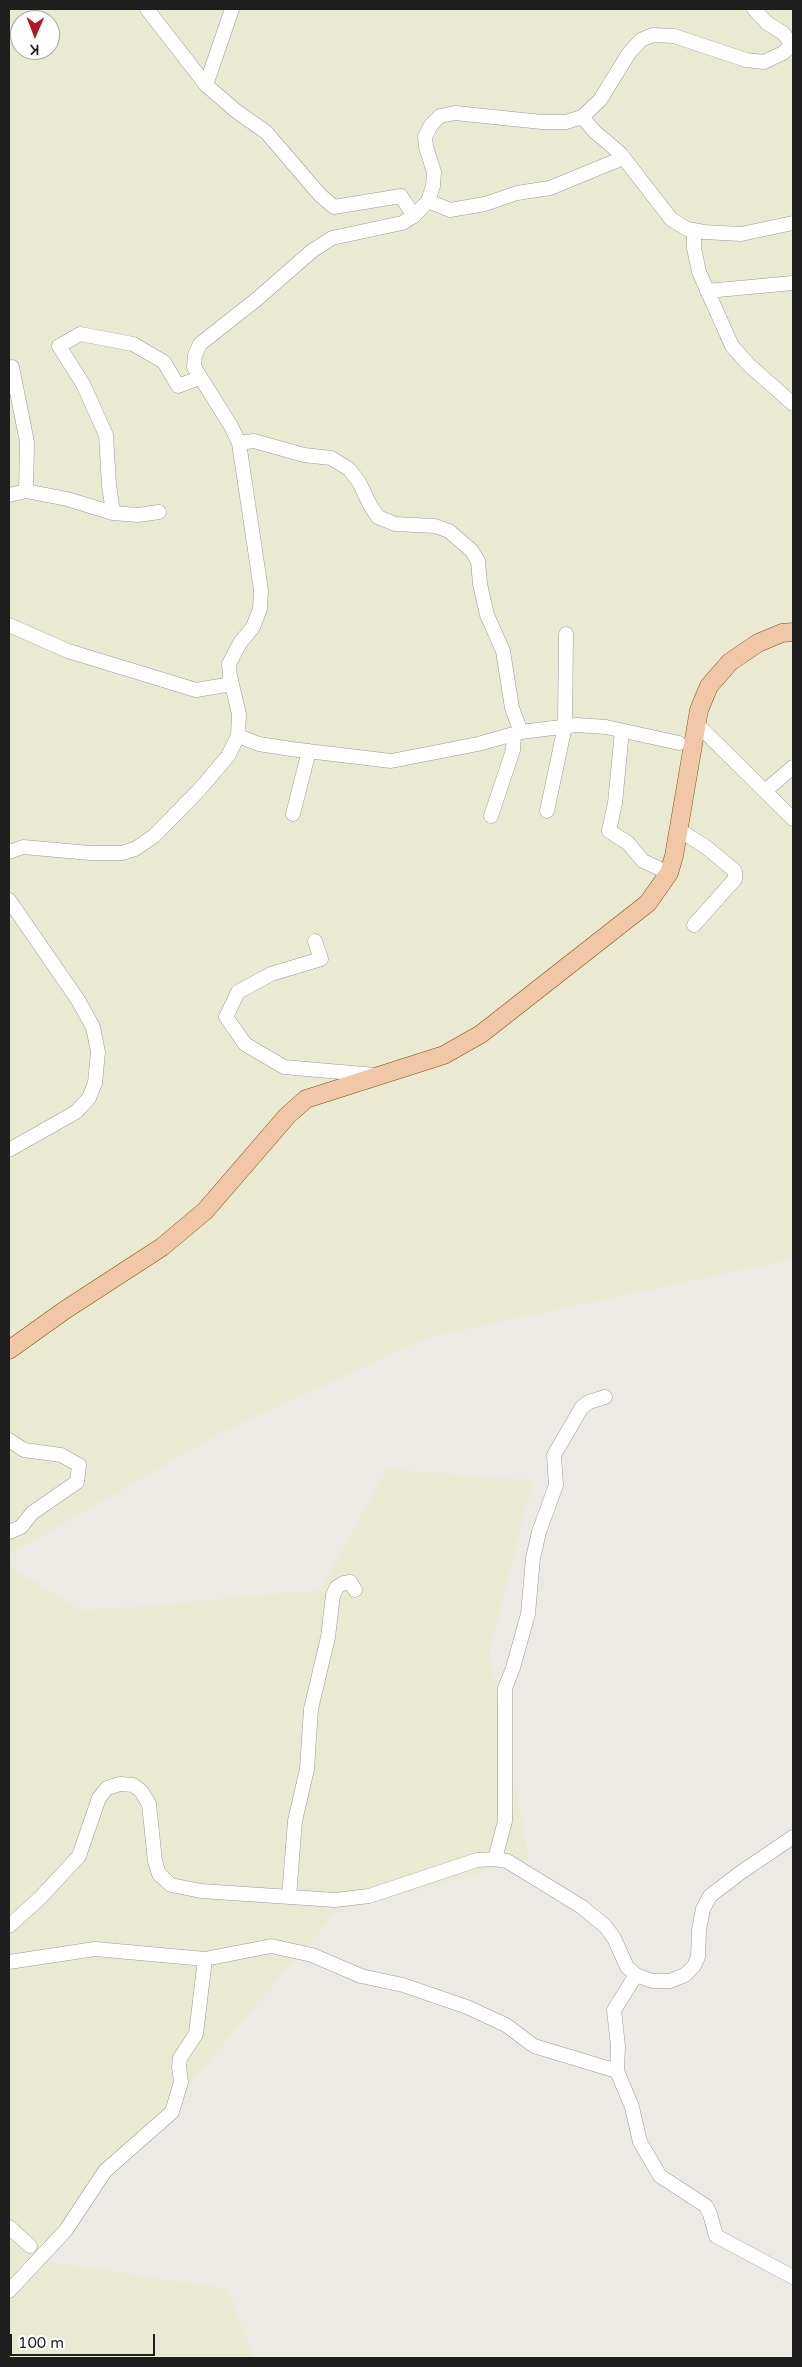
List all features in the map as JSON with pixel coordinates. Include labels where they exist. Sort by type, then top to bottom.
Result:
[{"type":"main road","points":[[9,1350],[65,1310],[162,1247],[205,1211],[287,1116],[306,1099],[444,1055],[481,1034],[648,904],[669,872],[679,830],[699,710],[709,686],[730,662],[758,643],[793,632]]},
{"type":"street","points":[[147,9],[206,85],[236,111],[266,132],[320,195],[334,207],[401,196],[414,216]]},
{"type":"street","points":[[206,85],[232,9]]},
{"type":"street","points":[[9,852],[23,848],[122,853],[135,849],[154,836],[200,789],[228,756],[238,736],[239,714],[229,664],[240,643],[253,627],[260,609],[261,590],[239,443],[231,426],[199,378],[194,367],[195,356],[200,344],[257,299],[312,251],[332,238],[402,223],[414,216],[428,201],[433,186],[434,172],[426,147],[425,137],[431,125],[440,116],[455,113],[542,122],[566,122],[582,117],[600,100],[629,53],[641,40],[653,35],[674,36],[746,60],[764,62],[793,45],[783,33],[767,23],[754,9]]},
{"type":"street","points":[[767,23],[773,9]]},
{"type":"street","points":[[582,117],[623,158],[671,219],[687,229],[741,234],[793,223]]},
{"type":"street","points":[[428,201],[450,210],[485,204],[517,193],[550,188],[623,158]]},
{"type":"street","points":[[694,230],[694,248],[699,272],[732,346],[771,386],[793,404]]},
{"type":"street","points":[[707,291],[793,283]]},
{"type":"street","points":[[113,513],[108,485],[106,435],[84,384],[60,346],[80,334],[133,344],[164,362],[178,386],[199,378]]},
{"type":"street","points":[[12,367],[27,442],[26,491]]},
{"type":"street","points":[[239,443],[254,441],[304,455],[331,458],[349,468],[378,516],[395,524],[442,528],[449,531],[472,550],[478,561],[480,584],[487,614],[503,651],[518,733],[491,816]]},
{"type":"street","points":[[9,495],[26,491],[67,499],[113,513],[138,515],[159,512]]},
{"type":"street","points":[[9,625],[68,651],[196,690],[232,684]]},
{"type":"street","points":[[547,811],[565,726],[566,634]]},
{"type":"street","points":[[697,724],[793,819]]},
{"type":"street","points":[[238,736],[259,744],[391,760],[478,744],[518,733],[577,725],[622,731],[679,743]]},
{"type":"street","points":[[622,731],[609,831],[628,843],[643,861],[669,872]]},
{"type":"street","points":[[293,814],[309,751]]},
{"type":"street","points":[[765,791],[793,767]]},
{"type":"street","points":[[679,830],[706,847],[735,871],[735,879],[694,925]]},
{"type":"street","points":[[9,900],[78,1000],[93,1027],[98,1052],[95,1083],[89,1098],[76,1112],[9,1150]]},
{"type":"street","points":[[314,941],[321,960],[271,974],[238,992],[226,1018],[245,1044],[284,1067],[384,1075]]},
{"type":"street","points":[[495,1859],[505,1821],[505,1688],[513,1668],[528,1614],[533,1558],[539,1532],[544,1513],[556,1485],[554,1455],[582,1407],[589,1402],[605,1397]]},
{"type":"street","points":[[9,1440],[24,1450],[61,1455],[79,1466],[77,1482],[32,1513],[21,1526],[9,1532]]},
{"type":"street","points":[[289,1897],[295,1821],[307,1769],[311,1710],[328,1637],[333,1596],[337,1587],[344,1582],[350,1582],[355,1590]]},
{"type":"street","points":[[9,1926],[40,1898],[79,1856],[99,1798],[107,1788],[120,1784],[133,1785],[141,1790],[149,1804],[155,1861],[159,1874],[171,1885],[201,1891],[335,1900],[368,1896],[477,1860],[495,1859],[507,1861],[525,1870],[582,1907],[605,1926],[614,1938],[627,1967],[636,1976],[652,1981],[670,1981],[685,1975],[694,1966],[698,1957],[699,1930],[703,1909],[710,1896],[793,1837]]},
{"type":"street","points":[[9,1962],[96,1949],[205,1959],[271,1946],[312,1955],[362,1976],[403,1985],[467,2006],[506,2025],[534,2046],[617,2071]]},
{"type":"street","points":[[9,2291],[66,2230],[105,2170],[172,2112],[181,2082],[180,2058],[196,2034],[205,1959]]},
{"type":"street","points":[[636,1976],[614,2010],[618,2046],[617,2071],[632,2107],[640,2142],[660,2176],[672,2186],[706,2206],[716,2236],[793,2277]]},
{"type":"street","points":[[9,2227],[30,2246]]},
{"type":"green space","points":[[9,9],[793,9],[793,1259],[430,1337],[222,1432],[9,1555]]},
{"type":"green space","points":[[387,1469],[533,1480],[489,1653],[529,1859],[336,1912],[38,2260],[228,2289],[254,2358],[9,2358],[9,1566],[83,1611],[320,1590]]}]
